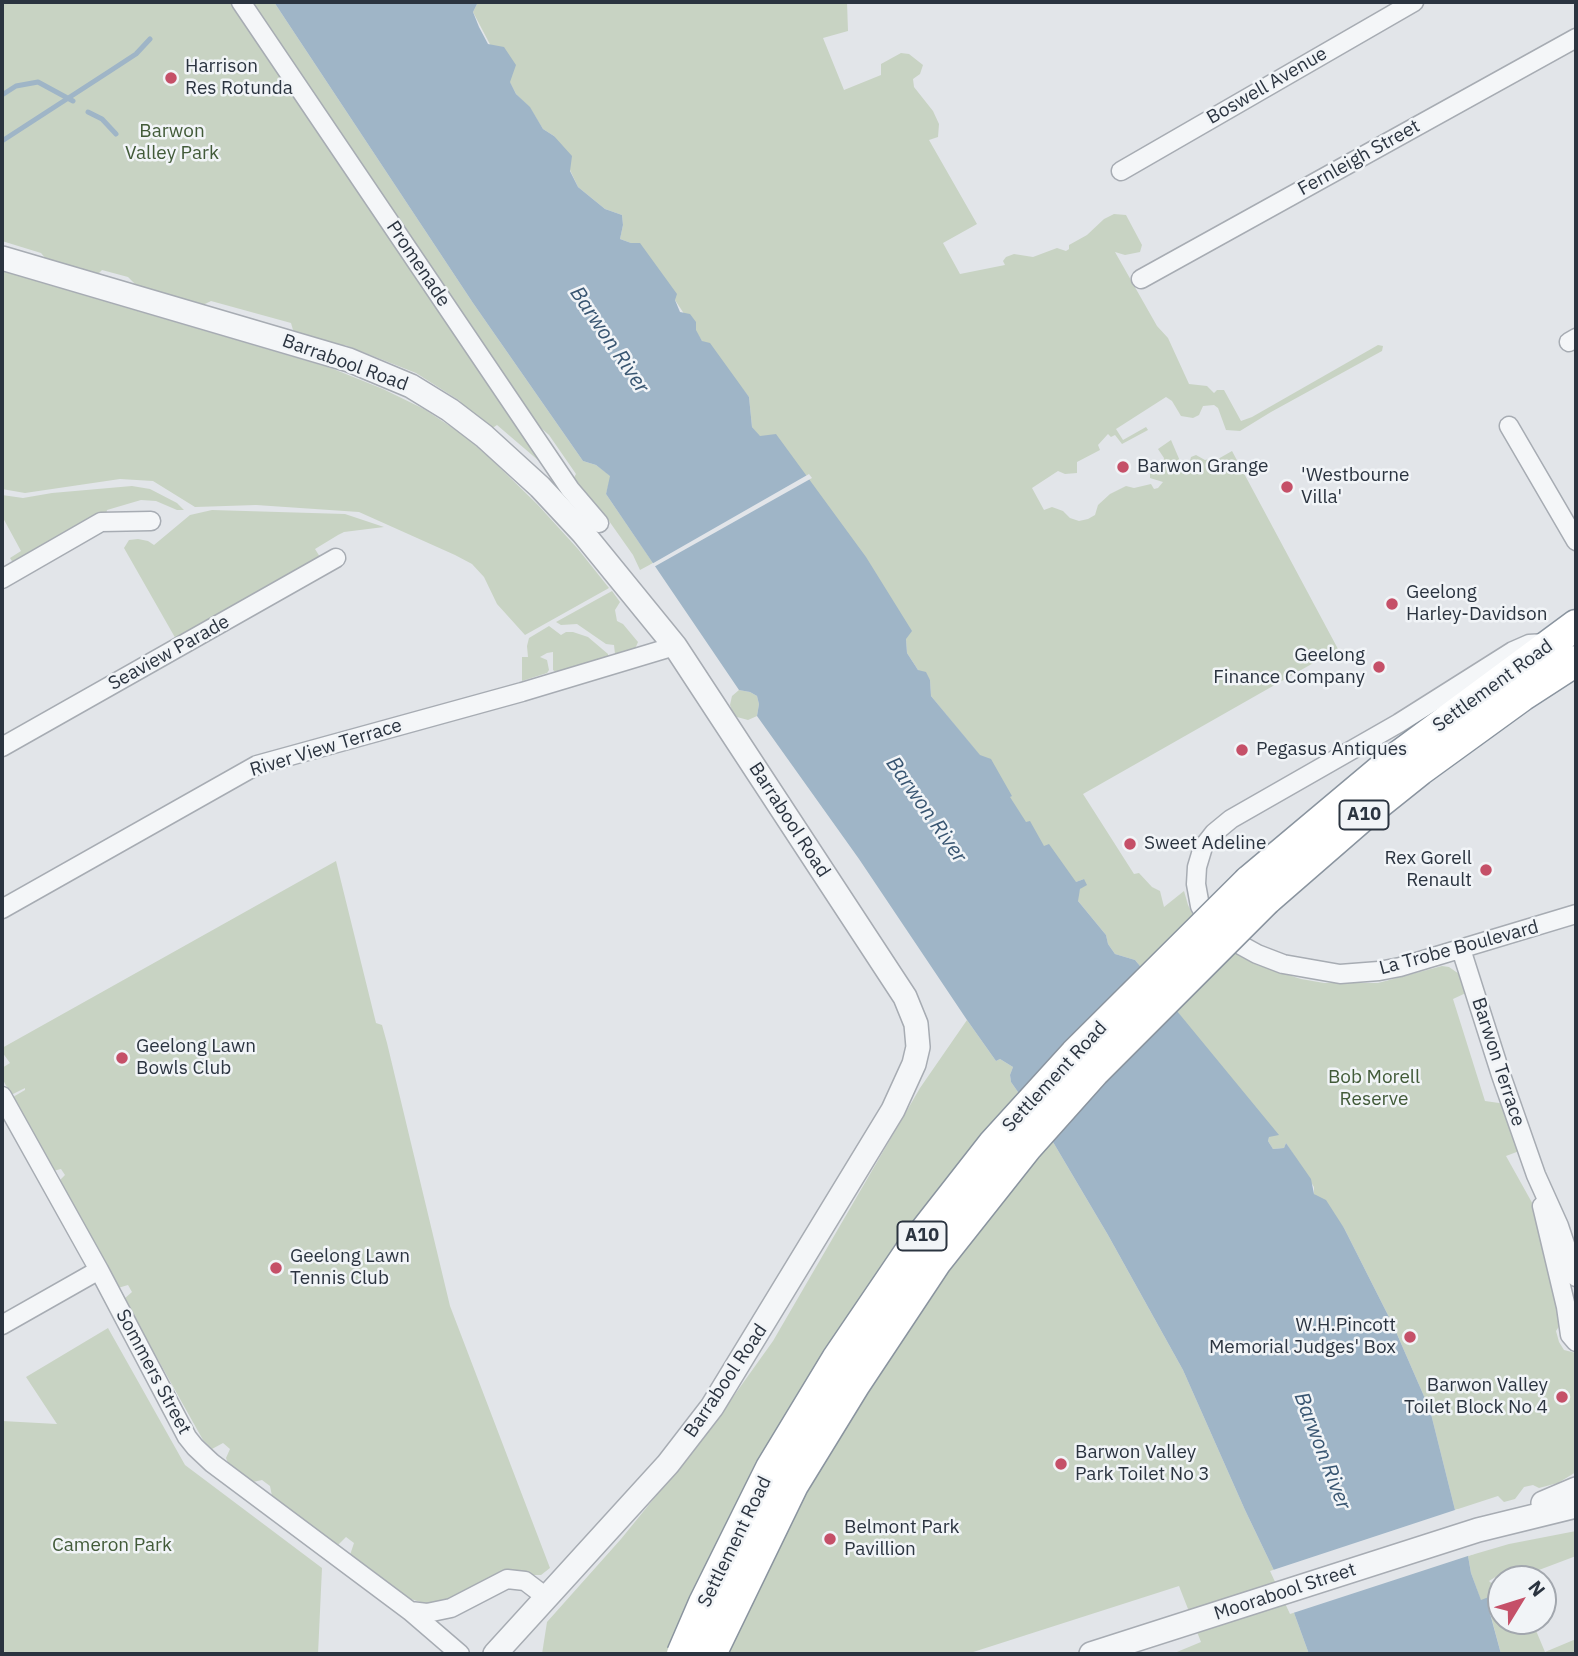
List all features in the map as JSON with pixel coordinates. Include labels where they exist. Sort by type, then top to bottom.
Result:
[{"type":"highway","name":"Settlement Road","points":[[682,1654],[704,1603],[771,1468],[837,1359],[915,1244],[994,1143],[1074,1054],[1258,890],[1392,761],[1576,625]]},
{"type":"highway","name":"Settlement Road","points":[[711,1654],[793,1485],[855,1384],[936,1262],[1027,1147],[1258,890],[1365,814],[1511,703],[1576,661]]},
{"type":"street","name":"Promenade","points":[[241,2],[570,489],[599,523]]},
{"type":"street","name":"Boswell Avenue","points":[[1121,171],[1414,2]]},
{"type":"street","name":"Fernleigh Street","points":[[1141,279],[1576,38]]},
{"type":"street","name":"Barrabool Road","points":[[2,258],[349,360],[411,386],[450,410],[484,436],[540,487],[583,533],[675,646],[905,997],[916,1024],[918,1047],[914,1064],[893,1110],[712,1407],[668,1464],[495,1654]]},
{"type":"street","points":[[1509,426],[1570,517],[1576,541]]},
{"type":"street","points":[[2,579],[101,522],[151,521]]},
{"type":"street","name":"Seaview Parade","points":[[2,747],[336,558]]},
{"type":"street","name":"La Trobe Boulevard","points":[[1550,643],[1529,644],[1513,651],[1399,723],[1237,815],[1210,838],[1200,854],[1196,884],[1200,906],[1206,916],[1237,943],[1270,959],[1310,970],[1354,974],[1400,967],[1576,914]]},
{"type":"street","name":"River View Terrace","points":[[2,909],[257,765],[523,692],[675,646]]},
{"type":"street","name":"Barwon Terrace","points":[[1461,949],[1536,1175],[1559,1226],[1576,1277]]},
{"type":"street","name":"Sommers Street","points":[[2,1096],[99,1270],[187,1437],[195,1447],[212,1463],[410,1611],[460,1654]]},
{"type":"street","name":"Barwon Terrace","points":[[1536,1175],[1570,1335],[1576,1342]]},
{"type":"street","points":[[2,1325],[99,1270]]},
{"type":"street","name":"Moorabool Street","points":[[1091,1654],[1478,1530],[1574,1495]]},
{"type":"street","points":[[410,1611],[427,1613],[451,1608],[510,1579],[528,1583],[546,1597]]},
{"type":"street","points":[[519,1654],[521,1626]]},
{"type":"green space","name":"Barwon Valley Park","points":[[2,2],[274,2],[473,303],[583,461],[596,465],[611,476],[606,494],[653,563],[640,570],[633,555],[602,511],[594,508],[497,425],[488,431],[462,410],[460,401],[416,373],[345,345],[340,348],[302,336],[293,330],[291,323],[211,301],[201,306],[136,285],[128,277],[102,270],[97,275],[88,273],[81,268],[47,260],[41,253],[2,241]],"holes":[[[533,421],[549,435],[576,474],[572,481]]]},
{"type":"green space","name":"Bob Morell Reserve","points":[[478,2],[847,2],[848,31],[823,38],[844,90],[881,75],[881,64],[901,53],[909,54],[923,65],[920,74],[913,79],[914,87],[933,111],[939,124],[938,137],[929,140],[977,224],[943,243],[960,274],[1005,265],[1003,261],[1006,257],[1014,254],[1033,257],[1057,248],[1066,251],[1069,245],[1087,235],[1104,219],[1114,214],[1126,215],[1142,245],[1140,252],[1125,255],[1115,252],[1157,326],[1168,338],[1189,384],[1207,386],[1214,393],[1224,390],[1241,421],[1378,345],[1383,346],[1382,351],[1240,431],[1226,430],[1218,408],[1214,405],[1203,406],[1199,415],[1193,418],[1181,416],[1172,401],[1166,397],[1116,429],[1123,440],[1146,427],[1148,430],[1122,444],[1115,435],[1111,437],[1108,434],[1098,445],[1100,450],[1077,462],[1077,473],[1065,474],[1058,471],[1032,488],[1044,510],[1052,507],[1079,521],[1095,515],[1098,505],[1110,494],[1126,486],[1134,488],[1151,484],[1154,489],[1158,488],[1163,482],[1150,478],[1150,472],[1163,463],[1164,458],[1158,449],[1171,440],[1180,461],[1189,465],[1191,457],[1196,455],[1205,460],[1209,459],[1211,463],[1232,451],[1338,649],[1083,794],[1134,874],[1139,873],[1152,887],[1160,891],[1164,907],[1184,891],[1193,915],[1232,951],[1257,965],[1301,979],[1324,983],[1378,983],[1442,966],[1449,967],[1462,976],[1464,988],[1468,992],[1453,999],[1485,1101],[1506,1104],[1522,1150],[1506,1156],[1540,1217],[1562,1322],[1556,1331],[1559,1342],[1564,1350],[1576,1353],[1576,1472],[1558,1483],[1539,1488],[1533,1485],[1524,1487],[1515,1499],[1504,1502],[1498,1496],[1455,1510],[1430,1410],[1393,1325],[1344,1228],[1314,1194],[1314,1187],[1286,1143],[1284,1148],[1273,1149],[1268,1141],[1269,1137],[1176,1010],[1135,960],[1115,954],[1106,935],[1078,901],[1084,879],[1071,884],[1032,841],[980,756],[931,696],[930,680],[918,670],[907,653],[906,639],[752,427],[749,397],[702,341],[675,300],[631,243],[620,239],[622,215],[605,209],[578,187],[554,136],[543,129],[530,108],[516,94],[473,12]]},
{"type":"green space","points":[[2,271],[331,368],[424,409],[465,436],[493,461],[538,505],[609,588],[525,635],[497,604],[484,577],[472,564],[359,512],[256,505],[195,507],[153,481],[120,479],[25,493],[2,489]]},
{"type":"green space","points":[[132,486],[150,489],[177,503],[184,510],[177,510],[156,501],[141,500],[107,510],[106,516],[15,566],[10,558],[21,551],[2,516],[2,495],[23,498]]},
{"type":"green space","points":[[212,510],[345,514],[384,527],[338,535],[315,549],[320,557],[301,571],[293,572],[177,641],[124,548],[129,540],[138,539],[154,545],[190,515]]},
{"type":"green space","points":[[612,591],[620,602],[615,610],[617,621],[623,624],[638,642],[635,649],[622,655],[615,654],[614,645],[606,644],[577,624],[561,625],[556,622]]},
{"type":"green space","points":[[549,626],[561,635],[573,632],[588,637],[608,654],[608,657],[557,673],[553,670],[553,652],[547,653],[540,657],[547,660],[547,673],[522,681],[522,657],[528,657],[529,638]]},
{"type":"green space","points":[[739,690],[757,696],[757,716],[748,720],[733,713],[730,705],[732,696]]},
{"type":"green space","name":"Geelong Lawn Tennis Club","points":[[336,861],[376,1023],[382,1025],[387,1043],[450,1306],[550,1568],[541,1575],[516,1570],[503,1573],[453,1601],[431,1605],[407,1598],[350,1555],[354,1543],[346,1537],[338,1545],[272,1496],[270,1486],[262,1480],[253,1482],[228,1463],[226,1458],[230,1449],[223,1443],[212,1449],[203,1440],[124,1299],[132,1292],[128,1285],[118,1288],[59,1181],[65,1175],[61,1169],[53,1171],[13,1097],[25,1088],[11,1095],[2,1078],[2,1068],[10,1063],[2,1048]]},
{"type":"green space","points":[[967,1020],[996,1061],[1000,1059],[1013,1067],[1011,1082],[1053,1142],[1183,1370],[1293,1610],[1309,1654],[1172,1654],[1201,1642],[1179,1586],[967,1654],[542,1654],[547,1622],[621,1539],[708,1432],[773,1341],[920,1088]]},
{"type":"green space","name":"Cameron Park","points":[[108,1328],[185,1465],[322,1568],[318,1654],[2,1654],[2,1421],[57,1424],[26,1377]]},
{"type":"green space","points":[[1576,1531],[1576,1556],[1552,1565],[1487,1565],[1487,1601],[1481,1601],[1468,1556],[1509,1544]]},
{"type":"green space","points":[[1496,1635],[1538,1635],[1545,1652],[1576,1639],[1576,1654],[1501,1654]]},
{"type":"water","name":"Barwon River","points":[[274,2],[478,2],[473,12],[488,44],[504,47],[516,65],[510,82],[516,94],[530,107],[543,129],[554,136],[572,156],[570,171],[578,187],[605,209],[622,215],[620,239],[640,243],[677,294],[675,300],[680,312],[690,314],[696,322],[696,330],[702,341],[710,343],[749,397],[752,427],[760,436],[776,434],[866,557],[912,631],[906,639],[907,653],[918,670],[926,672],[930,680],[931,696],[980,755],[991,759],[1012,796],[1010,797],[1026,822],[1030,821],[1044,846],[1049,844],[1076,882],[1084,879],[1087,885],[1080,889],[1078,901],[1106,935],[1115,954],[1135,960],[1279,1135],[1269,1137],[1268,1141],[1273,1149],[1284,1148],[1286,1143],[1311,1179],[1314,1194],[1326,1200],[1344,1228],[1393,1325],[1430,1410],[1455,1510],[1471,1552],[1468,1556],[1471,1573],[1481,1600],[1487,1598],[1487,1635],[1496,1635],[1501,1654],[1309,1654],[1293,1610],[1183,1370],[1053,1142],[1011,1082],[1013,1067],[1000,1059],[996,1061],[859,859],[757,716],[757,696],[739,690],[606,494],[610,476],[596,465],[583,461],[473,303]]},
{"type":"pier","points":[[809,474],[812,478],[652,568],[650,565]]},
{"type":"pier","points":[[1458,1509],[1474,1554],[1290,1614],[1270,1571]]},
{"type":"waterway","points":[[2,141],[136,54],[150,39]]},
{"type":"waterway","points":[[2,95],[16,86],[38,82],[73,101]]},
{"type":"waterway","points":[[88,112],[102,119],[116,134]]},
{"type":"place","name":"Harrison Res Rotunda","points":[[171,78]]},
{"type":"place","name":"Barwon Grange","points":[[1123,467]]},
{"type":"place","name":"'Westbourne Villa'","points":[[1287,487]]},
{"type":"place","name":"Geelong Harley-Davidson","points":[[1392,604]]},
{"type":"place","name":"Geelong Finance Company","points":[[1379,667]]},
{"type":"place","name":"Pegasus Antiques","points":[[1242,750]]},
{"type":"place","name":"Sweet Adeline","points":[[1130,844]]},
{"type":"place","name":"Rex Gorell Renault","points":[[1486,870]]},
{"type":"place","name":"Geelong Lawn Bowls Club","points":[[122,1058]]},
{"type":"place","name":"Geelong Lawn Tennis Club","points":[[276,1268]]},
{"type":"place","name":"W.H.Pincott Memorial Judges' Box","points":[[1410,1337]]},
{"type":"place","name":"Barwon Valley Toilet Block No 4","points":[[1562,1397]]},
{"type":"place","name":"Barwon Valley Park Toilet No 3","points":[[1061,1464]]},
{"type":"place","name":"Belmont Park Pavillion","points":[[830,1539]]}]
